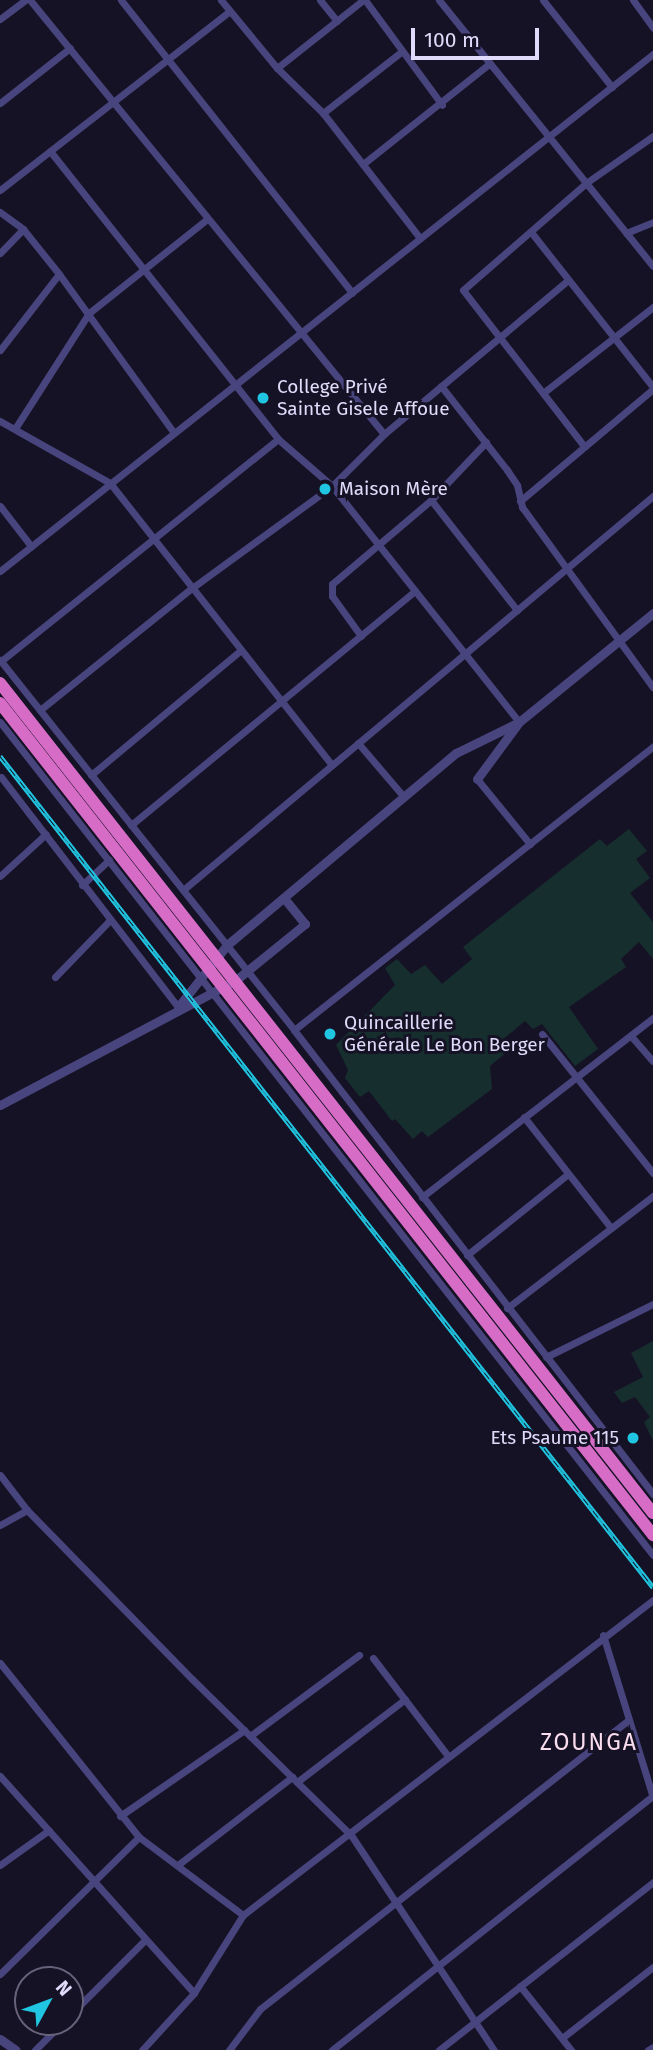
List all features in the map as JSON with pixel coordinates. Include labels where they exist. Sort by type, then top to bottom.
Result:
[{"type":"highway","points":[[0,682],[208,965]]},
{"type":"highway","points":[[0,703],[224,985],[653,1513]]},
{"type":"highway","points":[[224,985],[653,1535]]},
{"type":"street","points":[[0,19],[25,0]]},
{"type":"street","points":[[30,0],[116,100],[299,334],[384,434]]},
{"type":"street","points":[[121,0],[352,293]]},
{"type":"street","points":[[221,0],[277,68],[323,113],[420,238]]},
{"type":"street","points":[[320,0],[337,20]]},
{"type":"street","points":[[277,68],[364,0],[442,105]]},
{"type":"street","points":[[439,0],[653,266]]},
{"type":"street","points":[[543,0],[612,87]]},
{"type":"street","points":[[633,0],[653,28]]},
{"type":"street","points":[[0,190],[229,12]]},
{"type":"street","points":[[0,103],[69,48]]},
{"type":"street","points":[[323,113],[401,52]]},
{"type":"street","points":[[0,571],[653,54]]},
{"type":"street","points":[[363,164],[442,105],[490,63]]},
{"type":"street","points":[[584,446],[463,290],[586,183],[653,136]]},
{"type":"street","points":[[50,151],[142,271],[278,439],[332,486],[519,722]]},
{"type":"street","points":[[0,212],[23,229],[59,274],[174,433]]},
{"type":"street","points":[[16,427],[89,313],[207,219]]},
{"type":"street","points":[[626,233],[653,222]]},
{"type":"street","points":[[0,253],[23,229]]},
{"type":"street","points":[[520,501],[653,388],[617,337],[531,232]]},
{"type":"street","points":[[0,350],[59,274]]},
{"type":"street","points":[[40,710],[192,588],[332,486],[384,434],[568,280]]},
{"type":"street","points":[[543,393],[653,307]]},
{"type":"street","points":[[441,386],[517,485],[520,501],[653,687]]},
{"type":"street","points":[[0,421],[16,427],[110,483],[332,765]]},
{"type":"street","points":[[278,439],[0,660],[294,1030],[653,1494]]},
{"type":"street","points":[[360,636],[330,590],[377,543],[431,500],[486,442]]},
{"type":"street","points":[[183,890],[653,496]]},
{"type":"street","points":[[431,500],[517,610]]},
{"type":"street","points":[[0,506],[31,546]]},
{"type":"street","points":[[131,825],[415,591]]},
{"type":"street","points":[[530,844],[477,779],[519,722],[617,639],[653,613]]},
{"type":"street","points":[[91,775],[241,650]]},
{"type":"street","points":[[0,722],[110,860],[224,985],[653,1555]]},
{"type":"street","points":[[178,1007],[208,965],[227,945],[456,753],[519,722]]},
{"type":"street","points":[[359,743],[404,797]]},
{"type":"street","points":[[294,1030],[653,746]]},
{"type":"street","points":[[1,777],[178,1007]]},
{"type":"street","points":[[0,876],[46,834]]},
{"type":"street","points":[[82,885],[110,860]]},
{"type":"street","points":[[0,1105],[247,971],[305,924],[284,898]]},
{"type":"street","points":[[55,976],[110,920]]},
{"type":"street","points":[[422,1197],[653,1018]]},
{"type":"street","points":[[542,1034],[653,1173]]},
{"type":"street","points":[[631,1035],[653,1062]]},
{"type":"street","points":[[524,1117],[611,1228]]},
{"type":"street","points":[[467,1255],[568,1174]]},
{"type":"street","points":[[507,1308],[653,1196]]},
{"type":"street","points":[[546,1357],[653,1304]]},
{"type":"street","points":[[0,1475],[27,1510],[351,1835],[494,2050]]},
{"type":"street","points":[[0,1525],[27,1510]]},
{"type":"street","points":[[143,2050],[194,1993],[243,1915],[351,1835],[603,1635],[653,1600]]},
{"type":"street","points":[[332,2050],[653,1797],[627,1721],[603,1635]]},
{"type":"street","points":[[120,1816],[247,1733],[359,1655]]},
{"type":"street","points":[[373,1658],[448,1756]]},
{"type":"street","points":[[0,1664],[139,1837],[180,1864],[243,1915]]},
{"type":"street","points":[[180,1864],[405,1699]]},
{"type":"street","points":[[229,2050],[260,2008],[627,1721]]},
{"type":"street","points":[[0,1776],[194,1993]]},
{"type":"street","points":[[0,1865],[49,1830]]},
{"type":"street","points":[[2,1972],[139,1837]]},
{"type":"street","points":[[439,2050],[653,1881]]},
{"type":"street","points":[[84,2001],[146,1939]]},
{"type":"street","points":[[0,1962],[2,1972]]},
{"type":"street","points":[[562,2038],[653,1967]]},
{"type":"street","points":[[520,1986],[571,2050]]},
{"type":"street","points":[[35,2050],[49,2036]]},
{"type":"street","points":[[0,2039],[16,2050]]},
{"type":"street","points":[[648,2050],[653,2047]]},
{"type":"green space","points":[[629,829],[647,851],[636,859],[650,878],[630,893],[653,922],[653,959],[639,942],[621,959],[626,967],[569,1007],[598,1049],[575,1066],[542,1024],[533,1029],[525,1021],[501,1041],[508,1051],[490,1066],[492,1089],[428,1137],[422,1131],[413,1139],[395,1119],[392,1121],[369,1091],[360,1097],[345,1078],[348,1070],[336,1045],[395,985],[385,968],[397,959],[411,974],[425,965],[442,984],[472,959],[463,947],[600,839],[607,846]]},
{"type":"green space","points":[[653,1341],[653,1441],[644,1422],[650,1417],[635,1397],[622,1403],[614,1392],[643,1377],[631,1353]]},
{"type":"railway","points":[[0,756],[653,1587]]},
{"type":"place","name":"College Privé Sainte Gisele Affoue","points":[[263,398]]},
{"type":"place","name":"Maison Mère","points":[[325,489]]},
{"type":"place","name":"Quincaillerie Générale Le Bon Berger","points":[[330,1034]]},
{"type":"place","name":"Ets Psaume 115","points":[[633,1438]]},
{"type":"district","name":"ZOUNGA","points":[[589,1742]]}]
